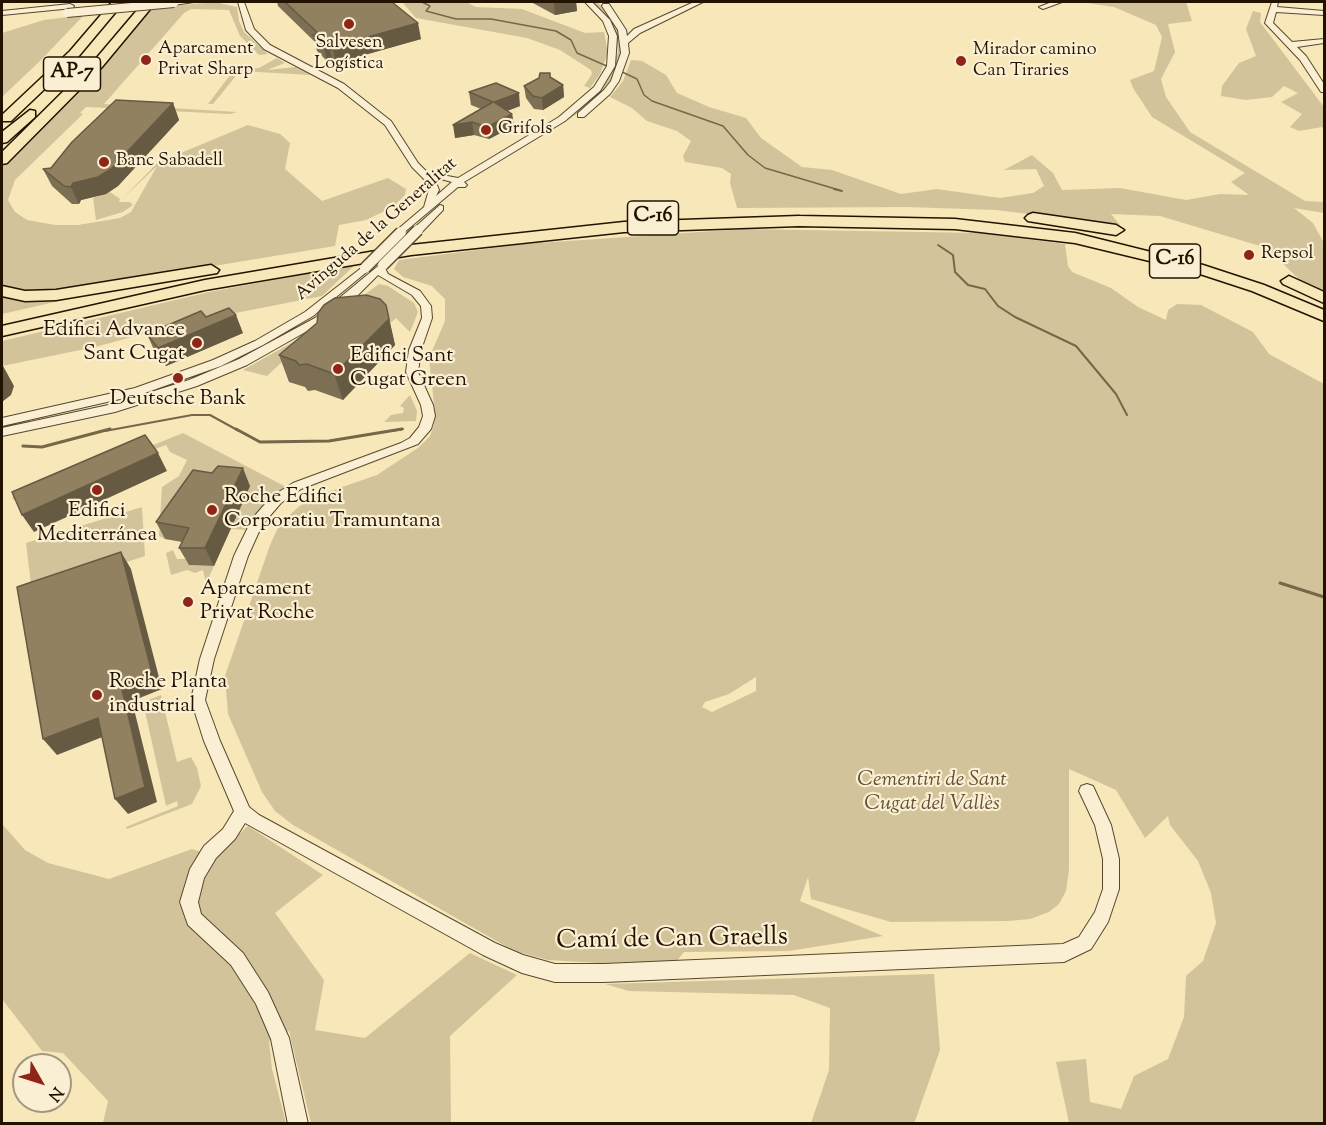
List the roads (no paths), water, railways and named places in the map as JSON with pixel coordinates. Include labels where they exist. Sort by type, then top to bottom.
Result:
[{"type":"highway","points":[[2,106],[60,51],[103,2]]},
{"type":"highway","name":"AP-7","points":[[2,122],[74,54],[118,2]]},
{"type":"highway","name":"AP-7","points":[[2,139],[84,62],[135,2]]},
{"type":"highway","points":[[2,160],[113,48],[150,2]]},
{"type":"highway","points":[[2,153],[65,98]]},
{"type":"highway","name":"C-16","points":[[2,322],[194,279],[381,245],[504,230],[666,217],[802,213],[926,215],[1034,224],[1128,241],[1237,272],[1324,306]]},
{"type":"highway","points":[[926,215],[951,213],[1027,217],[1116,230]]},
{"type":"highway","name":"C-16","points":[[2,331],[161,294],[289,269],[401,251],[606,229],[746,222],[854,221],[955,224],[1019,230],[1096,242],[1176,261],[1237,281],[1324,316]]},
{"type":"highway","points":[[1019,230],[1143,258],[1267,303]]},
{"type":"highway","points":[[2,291],[25,296],[48,296],[318,252],[381,245]]},
{"type":"highway","points":[[1289,281],[1324,298]]},
{"type":"highway","points":[[2,338],[80,319],[161,294]]},
{"type":"street","points":[[2,21],[123,2]]},
{"type":"street","points":[[2,12],[190,2]]},
{"type":"street","points":[[231,2],[244,2],[250,30],[259,40],[279,54],[338,84],[388,123],[415,165],[430,180],[434,190]]},
{"type":"street","name":"Avinguda de la Generalitat","points":[[2,422],[138,391],[217,363],[259,343],[309,314],[365,268],[401,232],[430,218],[469,184],[581,115],[607,92],[613,75],[613,36],[606,20],[588,2]]},
{"type":"street","name":"Avinguda de la Generalitat","points":[[2,432],[115,408],[193,383],[243,362],[296,334],[336,308],[382,270],[414,226],[455,180],[571,111],[613,75],[622,64],[625,41],[617,21],[600,2]]},
{"type":"street","points":[[625,41],[651,24],[699,2]]},
{"type":"street","points":[[1043,7],[1058,2]]},
{"type":"street","points":[[1324,13],[1274,5],[1269,24],[1304,58],[1324,90]]},
{"type":"street","points":[[617,21],[636,26],[651,24]]},
{"type":"street","points":[[1291,45],[1324,41]]},
{"type":"street","points":[[415,165],[455,180],[462,185],[434,208],[430,218]]},
{"type":"street","points":[[440,176],[458,175],[477,168]]},
{"type":"street","points":[[414,226],[439,182],[455,180]]},
{"type":"street","points":[[298,1124],[280,1038],[262,998],[237,959],[194,919],[189,902],[196,875],[210,852],[229,834],[243,812],[212,741],[198,700],[207,659],[241,556],[257,522],[276,500],[297,486],[414,441],[425,429],[429,416],[427,405],[412,372],[415,350],[427,318],[426,306],[416,293],[382,270]]},
{"type":"street","name":"Camí de Can Graells","points":[[243,812],[264,828],[522,964],[555,973],[604,973],[1064,953],[1085,942],[1102,916],[1112,889],[1111,859],[1103,825],[1087,791]]},
{"type":"waterway","points":[[422,2],[430,6],[426,11],[456,19],[491,19],[556,31],[571,40],[577,53],[609,67]]},
{"type":"waterway","points":[[620,71],[637,79],[644,95],[652,101],[723,126],[748,155],[765,168],[839,190]]},
{"type":"waterway","points":[[834,189],[842,191]]},
{"type":"waterway","points":[[938,245],[953,255],[955,272],[968,285],[985,289],[998,306],[1015,317],[1076,346],[1116,394],[1127,415]]},
{"type":"waterway","points":[[105,431],[192,415],[210,415],[239,431]]},
{"type":"waterway","points":[[23,446],[42,447],[110,429]]},
{"type":"waterway","points":[[236,429],[260,442],[329,441],[402,429]]},
{"type":"waterway","points":[[392,431],[403,429]]},
{"type":"waterway","points":[[1280,583],[1324,597]]},
{"type":"place","name":"Salvesen Logística","points":[[349,24]]},
{"type":"place","name":"Aparcament Privat Sharp","points":[[146,60]]},
{"type":"place","name":"Mirador camino Can Tiraries","points":[[961,61]]},
{"type":"place","name":"Grifols","points":[[486,130]]},
{"type":"place","name":"Banc Sabadell","points":[[104,162]]},
{"type":"place","name":"Repsol","points":[[1249,255]]},
{"type":"place","name":"Edifici Advance Sant Cugat","points":[[197,343]]},
{"type":"place","name":"Edifici Sant Cugat Green","points":[[338,369]]},
{"type":"place","name":"Deutsche Bank","points":[[178,378]]},
{"type":"place","name":"Edifici Mediterránea","points":[[97,490]]},
{"type":"place","name":"Roche Edifici Corporatiu Tramuntana","points":[[212,510]]},
{"type":"place","name":"Aparcament Privat Roche","points":[[188,602]]},
{"type":"place","name":"Roche Planta industrial","points":[[97,695]]},
{"type":"park label","name":"Cementiri de Sant Cugat del Vallès","points":[[932,793]]}]
